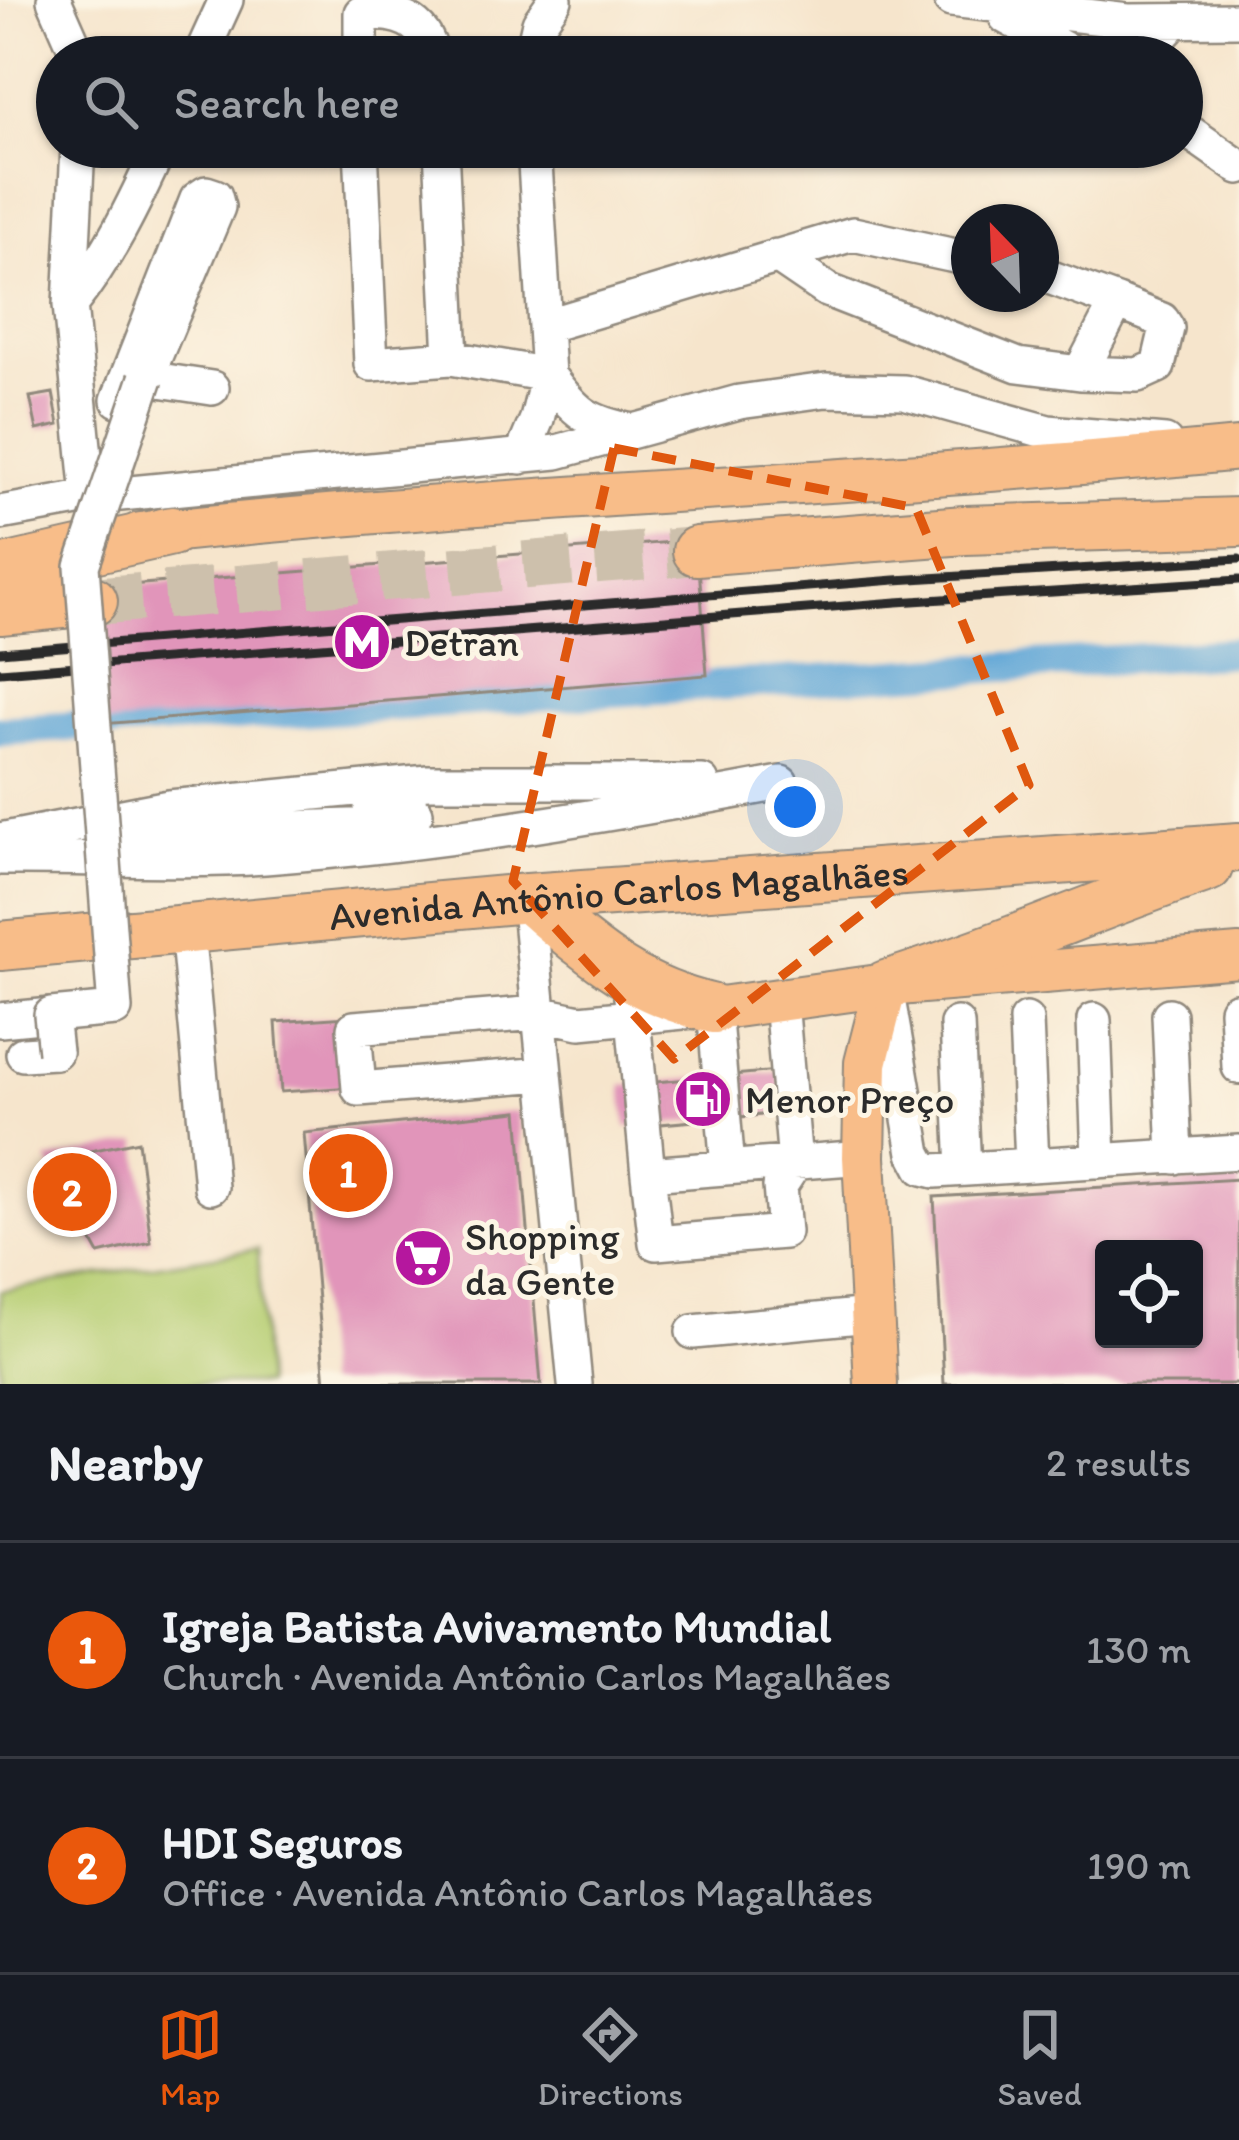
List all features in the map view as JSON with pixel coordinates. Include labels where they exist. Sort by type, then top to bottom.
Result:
[{"type":"highway","points":[[697,551],[965,530],[1239,522]]},
{"type":"highway","points":[[0,570],[172,531]]},
{"type":"highway","points":[[0,610],[92,632]]},
{"type":"highway","name":"Avenida Antônio Carlos Magalhães","points":[[0,946],[528,898],[1239,848]]},
{"type":"highway","points":[[886,985],[976,957],[1107,902],[1239,857]]},
{"type":"highway","points":[[528,898],[631,997],[674,998],[714,1010]]},
{"type":"main road","points":[[0,550],[475,505],[1061,467],[1239,448]]},
{"type":"main road","points":[[714,1010],[886,985],[1239,956]]},
{"type":"main road","points":[[876,1384],[864,1156],[866,1063],[886,985]]},
{"type":"main road","points":[[826,995],[844,1014],[866,1063]]},
{"type":"street","points":[[55,0],[70,36]]},
{"type":"street","points":[[210,36],[226,0]]},
{"type":"street","points":[[536,36],[555,0]]},
{"type":"street","points":[[967,3],[1173,23],[1239,20]]},
{"type":"street","points":[[967,3],[1035,36]]},
{"type":"street","points":[[361,36],[361,13],[382,13],[414,22],[425,36]]},
{"type":"street","points":[[1161,36],[1173,23]]},
{"type":"street","points":[[1203,142],[1239,167]]},
{"type":"street","points":[[77,168],[70,305],[89,497]]},
{"type":"street","points":[[70,305],[124,226],[150,168]]},
{"type":"street","points":[[362,168],[371,364],[451,358],[548,375],[581,416],[640,432]]},
{"type":"street","points":[[442,168],[451,358]]},
{"type":"street","points":[[521,457],[548,375],[536,168]]},
{"type":"street","points":[[10,1035],[55,1052],[51,1015],[115,1009],[92,632],[82,566],[146,378],[218,207],[212,194],[197,199],[118,400]]},
{"type":"street","points":[[545,326],[853,234],[951,255]]},
{"type":"street","points":[[777,256],[826,290],[1018,365],[1080,374],[1138,375],[1158,366],[1167,328],[1162,320],[1059,281]]},
{"type":"street","points":[[1080,374],[1117,302]]},
{"type":"street","points":[[146,378],[212,388]]},
{"type":"street","points":[[0,513],[89,497],[521,457],[786,394],[904,392],[1048,432],[1239,448]]},
{"type":"street","points":[[0,840],[169,807],[428,782],[781,783],[431,842],[260,857],[0,858]]},
{"type":"street","points":[[101,835],[408,824],[416,813],[406,805],[218,823]]},
{"type":"street","points":[[528,898],[574,1384]]},
{"type":"street","points":[[187,929],[211,1187]]},
{"type":"street","points":[[886,985],[918,1162],[923,1168],[935,1171],[1239,1152]]},
{"type":"street","points":[[544,1074],[359,1089],[354,1028],[538,1013],[580,1022],[631,997],[656,1243],[784,1232],[779,1186],[795,1163],[781,1001]]},
{"type":"street","points":[[714,1010],[728,1168]]},
{"type":"street","points":[[1236,1010],[1239,1067]]},
{"type":"street","points":[[1169,1016],[1175,1156]]},
{"type":"street","points":[[1026,1020],[1032,1165]]},
{"type":"street","points":[[1094,1020],[1100,1161]]},
{"type":"street","points":[[957,1024],[964,1168]]},
{"type":"street","points":[[648,1174],[864,1156]]},
{"type":"street","points":[[693,1332],[870,1315]]},
{"type":"highlighted area","points":[[614,448],[916,508],[1029,785],[674,1059],[513,881]]},
{"type":"green space","points":[[258,1249],[265,1384],[0,1384],[0,1291]]},
{"type":"building","points":[[53,393],[59,425],[37,430],[30,397]]},
{"type":"building","points":[[697,540],[707,675],[102,724],[92,588]]},
{"type":"building","points":[[347,1017],[352,1087],[281,1092],[276,1022]]},
{"type":"building","name":"Menor Preço","points":[[778,1071],[784,1113],[626,1127],[622,1085]]},
{"type":"building","name":"Shopping da Gente","points":[[518,1111],[541,1384],[325,1384],[304,1133]]},
{"type":"building","points":[[138,1141],[151,1242],[99,1254],[47,1160]]},
{"type":"building","points":[[1239,1179],[1239,1384],[944,1384],[934,1197]]},
{"type":"waterway","points":[[0,731],[1239,652]]},
{"type":"tunnel","points":[[93,601],[697,551]]},
{"type":"railway","points":[[0,652],[895,580],[1239,559]]},
{"type":"railway","points":[[0,672],[1239,580]]},
{"type":"place","name":"Detran","points":[[362,642]]},
{"type":"place","name":"Menor Preço","points":[[703,1099]]},
{"type":"place","name":"Igreja Batista Avivamento Mundial","points":[[348,1173]]},
{"type":"place","name":"HDI Seguros","points":[[72,1192]]},
{"type":"place","name":"Shopping da Gente","points":[[423,1258]]}]
